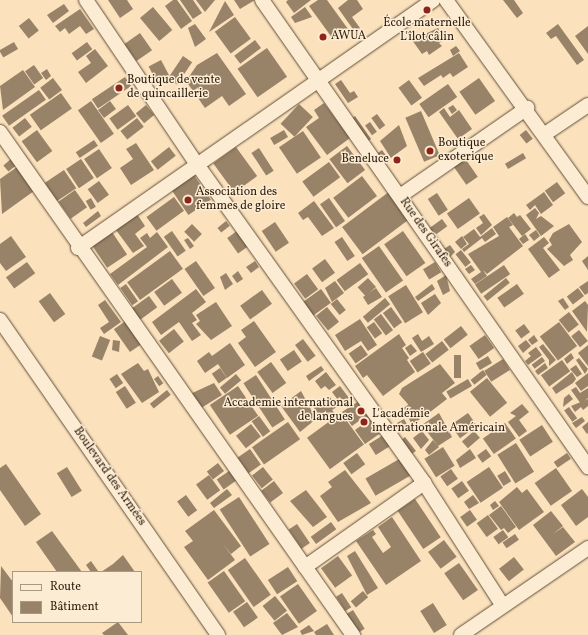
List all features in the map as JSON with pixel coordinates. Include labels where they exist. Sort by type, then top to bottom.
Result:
[{"type":"street","points":[[86,0],[196,163],[424,482],[503,606]]},
{"type":"street","name":"Rue des Girafes","points":[[262,0],[316,81],[400,196],[588,467]]},
{"type":"street","points":[[78,248],[196,163],[433,0]]},
{"type":"street","points":[[446,0],[527,108],[588,197]]},
{"type":"street","points":[[545,134],[588,104]]},
{"type":"street","points":[[400,196],[527,108]]},
{"type":"street","points":[[0,132],[78,248],[353,635]]},
{"type":"street","name":"Boulevard des Armées","points":[[0,320],[218,635]]},
{"type":"street","points":[[305,566],[424,482]]},
{"type":"street","points":[[461,635],[588,548]]},
{"type":"building","points":[[108,0],[127,0],[133,9],[120,18]]},
{"type":"building","points":[[173,0],[177,0],[192,21],[181,29],[165,6]]},
{"type":"building","points":[[180,0],[193,0],[202,13],[193,19]]},
{"type":"building","points":[[196,0],[215,0],[205,12]]},
{"type":"building","points":[[234,0],[255,0],[240,9]]},
{"type":"building","points":[[288,0],[311,0],[294,13],[286,2]]},
{"type":"building","points":[[318,0],[327,0],[348,29],[333,39],[309,6]]},
{"type":"building","points":[[348,0],[357,0],[363,9],[352,17],[360,28],[355,32],[338,8]]},
{"type":"building","points":[[503,0],[514,0],[523,13],[517,18]]},
{"type":"building","points":[[225,1],[234,15],[209,32]]},
{"type":"building","points":[[64,4],[69,11],[53,23],[47,15]]},
{"type":"building","points":[[153,7],[172,30],[159,41],[140,18]]},
{"type":"building","points":[[305,7],[312,17],[295,23],[291,17]]},
{"type":"building","points":[[80,9],[94,29],[86,34],[80,26],[69,34],[65,28],[60,32],[55,26]]},
{"type":"building","points":[[235,17],[251,39],[231,54],[215,32]]},
{"type":"building","points":[[29,18],[39,31],[29,39],[19,26]]},
{"type":"building","points":[[195,24],[206,39],[195,47],[188,28]]},
{"type":"building","points":[[558,24],[584,60],[577,65],[556,36],[551,39],[546,33]]},
{"type":"building","points":[[588,26],[588,54],[575,36]]},
{"type":"building","points":[[438,28],[445,39],[439,43],[442,46],[429,55],[427,51],[422,54],[412,40]]},
{"type":"building","points":[[140,33],[152,50],[136,61],[124,44]]},
{"type":"building","points":[[255,40],[261,48],[240,64],[234,56]]},
{"type":"building","points":[[14,42],[18,49],[3,57],[0,50]]},
{"type":"building","points":[[87,42],[92,49],[77,60],[72,53]]},
{"type":"building","points":[[456,46],[460,51],[453,56],[450,50]]},
{"type":"building","points":[[267,48],[287,77],[258,97],[238,69]]},
{"type":"building","points":[[95,49],[108,66],[86,83],[78,72],[91,63],[86,56]]},
{"type":"building","points":[[217,53],[246,94],[229,106],[222,96],[205,108],[186,81],[197,65]]},
{"type":"building","points":[[459,53],[468,67],[453,77],[450,73],[443,78],[441,75],[424,86],[418,78]]},
{"type":"building","points":[[183,56],[192,62],[177,85],[168,78]]},
{"type":"building","points":[[161,60],[169,75],[157,82],[149,67]]},
{"type":"building","points":[[34,65],[43,78],[34,84],[25,71]]},
{"type":"building","points":[[47,69],[51,76],[46,80],[41,73]]},
{"type":"building","points":[[23,70],[35,87],[3,110],[0,86]]},
{"type":"building","points":[[125,77],[131,86],[98,108],[92,99]]},
{"type":"building","points":[[53,78],[62,90],[49,100],[40,88]]},
{"type":"building","points":[[479,78],[495,101],[475,115],[459,92]]},
{"type":"building","points":[[341,80],[350,93],[354,91],[358,97],[348,103],[335,84]]},
{"type":"building","points":[[409,80],[422,98],[411,105],[398,88]]},
{"type":"building","points":[[448,84],[457,97],[429,117],[419,104]]},
{"type":"building","points":[[39,90],[46,100],[9,126],[2,116]]},
{"type":"building","points":[[61,93],[72,109],[41,130],[30,115]]},
{"type":"building","points":[[91,101],[114,134],[101,143],[78,110]]},
{"type":"building","points":[[110,101],[116,109],[104,118],[98,110]]},
{"type":"building","points":[[324,103],[350,138],[327,155],[306,127],[319,118],[314,110]]},
{"type":"building","points":[[299,104],[313,117],[294,137],[281,124]]},
{"type":"building","points":[[128,105],[136,116],[118,130],[109,119]]},
{"type":"building","points":[[146,105],[154,115],[144,123],[136,113]]},
{"type":"building","points":[[453,105],[457,110],[452,114],[448,108]]},
{"type":"building","points":[[444,108],[450,117],[459,110],[472,129],[458,139],[439,112]]},
{"type":"building","points":[[421,111],[440,155],[424,162],[405,118]]},
{"type":"building","points":[[377,114],[385,125],[380,129],[371,118]]},
{"type":"building","points":[[355,116],[371,139],[364,144],[348,121]]},
{"type":"building","points":[[25,118],[32,127],[19,137],[12,128]]},
{"type":"building","points":[[137,118],[144,127],[127,140],[120,131]]},
{"type":"building","points":[[370,122],[377,132],[372,135],[365,125]]},
{"type":"building","points":[[399,125],[407,146],[391,158],[380,141]]},
{"type":"building","points":[[37,130],[52,151],[37,162],[22,141]]},
{"type":"building","points":[[284,130],[288,137],[274,145],[270,138]]},
{"type":"building","points":[[526,130],[533,139],[526,144],[520,135]]},
{"type":"building","points":[[303,131],[321,158],[297,174],[279,147]]},
{"type":"building","points":[[94,140],[98,146],[80,158],[76,152]]},
{"type":"building","points":[[136,143],[154,170],[131,185],[120,168],[133,159],[126,149]]},
{"type":"building","points":[[347,146],[365,170],[347,183],[329,159]]},
{"type":"building","points":[[169,147],[176,156],[158,170],[151,161]]},
{"type":"building","points":[[236,147],[257,176],[235,193],[213,163]]},
{"type":"building","points":[[259,148],[274,171],[266,176],[251,153]]},
{"type":"building","points":[[99,149],[112,168],[97,178],[84,159]]},
{"type":"building","points":[[382,150],[387,157],[381,162],[376,155]]},
{"type":"building","points":[[523,153],[526,158],[508,169],[505,164]]},
{"type":"building","points":[[464,157],[478,177],[466,185],[453,165]]},
{"type":"building","points":[[11,159],[16,165],[8,172],[3,165]]},
{"type":"building","points":[[81,159],[94,178],[79,188],[66,169]]},
{"type":"building","points":[[329,162],[340,177],[313,197],[302,181]]},
{"type":"building","points":[[17,167],[34,191],[2,214],[0,179]]},
{"type":"building","points":[[64,170],[76,188],[57,201],[45,183]]},
{"type":"building","points":[[194,175],[211,200],[188,215],[172,190]]},
{"type":"building","points":[[362,176],[377,196],[348,218],[333,198]]},
{"type":"building","points":[[99,181],[109,195],[98,203],[88,189]]},
{"type":"building","points":[[557,182],[565,193],[553,202],[545,191]]},
{"type":"building","points":[[75,190],[87,207],[71,219],[59,201]]},
{"type":"building","points":[[390,191],[410,218],[363,254],[342,227]]},
{"type":"building","points":[[544,192],[553,205],[541,214],[535,205],[530,210],[526,205]]},
{"type":"building","points":[[437,193],[448,210],[439,216],[428,199]]},
{"type":"building","points":[[174,197],[184,211],[156,231],[146,217]]},
{"type":"building","points":[[91,198],[96,207],[91,210],[86,201]]},
{"type":"building","points":[[329,198],[345,221],[336,227],[320,204]]},
{"type":"building","points":[[469,198],[480,214],[458,229],[447,213]]},
{"type":"building","points":[[314,201],[334,228],[322,236],[308,217],[303,220],[298,213]]},
{"type":"building","points":[[535,208],[539,213],[536,219],[541,216],[554,226],[541,236],[526,215]]},
{"type":"building","points":[[98,211],[101,216],[86,227],[83,223]]},
{"type":"building","points":[[514,213],[517,217],[520,215],[531,229],[522,236],[508,218]]},
{"type":"building","points":[[137,214],[145,226],[135,234],[144,246],[133,253],[116,230]]},
{"type":"building","points":[[484,214],[492,225],[481,235],[476,228],[483,223],[479,217]]},
{"type":"building","points":[[507,217],[513,225],[509,227],[523,246],[487,274],[483,270],[487,276],[475,284],[471,279],[481,272],[468,254],[499,236],[493,227]]},
{"type":"building","points":[[442,219],[447,226],[434,236],[428,229]]},
{"type":"building","points":[[226,221],[230,226],[221,233],[217,228]]},
{"type":"building","points":[[275,222],[289,243],[276,252],[262,231]]},
{"type":"building","points":[[192,224],[202,234],[194,242],[184,232]]},
{"type":"building","points":[[569,224],[582,242],[570,255],[573,260],[564,266],[547,249],[552,245],[549,240],[553,233]]},
{"type":"building","points":[[492,228],[496,234],[485,242],[482,238],[464,252],[462,249],[469,244],[463,237],[474,229],[480,237]]},
{"type":"building","points":[[536,230],[540,236],[534,241],[529,235]]},
{"type":"building","points":[[172,231],[186,251],[178,256],[164,237]]},
{"type":"building","points":[[237,231],[248,247],[238,253],[227,238]]},
{"type":"building","points":[[403,231],[425,263],[407,276],[384,244]]},
{"type":"building","points":[[112,232],[127,254],[107,268],[92,245]]},
{"type":"building","points":[[157,232],[168,247],[118,285],[110,274],[147,247],[140,238],[147,233],[150,238]]},
{"type":"building","points":[[525,234],[529,240],[523,244],[519,239]]},
{"type":"building","points":[[11,236],[26,257],[6,271],[0,263],[0,244]]},
{"type":"building","points":[[462,236],[467,244],[461,249],[455,242]]},
{"type":"building","points":[[342,237],[355,256],[347,261],[335,242]]},
{"type":"building","points":[[544,237],[549,243],[543,248],[560,270],[549,278],[528,249]]},
{"type":"building","points":[[188,238],[194,246],[190,249],[184,240]]},
{"type":"building","points":[[450,245],[455,252],[450,257],[444,249]]},
{"type":"building","points":[[379,246],[403,280],[386,292],[362,258]]},
{"type":"building","points":[[461,250],[471,263],[465,267],[455,254]]},
{"type":"building","points":[[170,251],[183,269],[140,300],[127,282]]},
{"type":"building","points":[[588,256],[588,270],[582,261]]},
{"type":"building","points":[[325,259],[335,273],[322,282],[312,268]]},
{"type":"building","points":[[196,261],[215,288],[203,296],[185,269]]},
{"type":"building","points":[[255,261],[259,267],[251,273],[246,267]]},
{"type":"building","points":[[27,262],[35,273],[14,289],[6,277]]},
{"type":"building","points":[[435,262],[441,272],[429,279],[423,269]]},
{"type":"building","points":[[360,263],[368,274],[345,291],[337,280]]},
{"type":"building","points":[[471,265],[475,270],[469,274],[465,269]]},
{"type":"building","points":[[504,265],[510,274],[481,294],[475,285]]},
{"type":"building","points":[[238,271],[243,279],[237,283],[232,276]]},
{"type":"building","points":[[226,273],[233,284],[225,290],[220,277]]},
{"type":"building","points":[[307,274],[318,289],[305,299],[294,283]]},
{"type":"building","points":[[446,275],[450,291],[443,295],[437,281]]},
{"type":"building","points":[[368,278],[376,287],[366,296],[358,287]]},
{"type":"building","points":[[506,278],[510,283],[487,301],[483,296]]},
{"type":"building","points":[[172,279],[182,293],[164,306],[154,292]]},
{"type":"building","points":[[335,281],[344,293],[332,302],[325,288]]},
{"type":"building","points":[[588,281],[588,293],[585,295],[579,287]]},
{"type":"building","points":[[126,284],[138,301],[132,305],[120,288]]},
{"type":"building","points":[[432,284],[435,289],[418,301],[415,297]]},
{"type":"building","points":[[517,284],[524,294],[504,308],[497,298]]},
{"type":"building","points":[[406,285],[423,312],[405,323],[388,296]]},
{"type":"building","points":[[376,288],[382,297],[368,305],[363,297]]},
{"type":"building","points":[[578,288],[584,296],[573,304],[567,296]]},
{"type":"building","points":[[196,289],[206,302],[192,313],[197,320],[192,323],[201,335],[192,341],[179,322],[161,335],[152,322]]},
{"type":"building","points":[[321,289],[331,303],[312,317],[302,303]]},
{"type":"building","points":[[262,290],[272,304],[250,320],[240,306]]},
{"type":"building","points":[[50,293],[65,314],[54,322],[39,301]]},
{"type":"building","points":[[435,294],[441,303],[428,315],[421,303]]},
{"type":"building","points":[[149,296],[157,307],[140,320],[132,308]]},
{"type":"building","points":[[385,298],[390,304],[368,323],[363,317]]},
{"type":"building","points":[[563,298],[569,307],[565,310],[558,301]]},
{"type":"building","points":[[337,299],[346,310],[340,315],[331,304]]},
{"type":"building","points":[[105,300],[121,322],[104,334],[100,328],[109,322],[98,305]]},
{"type":"building","points":[[585,301],[588,305],[587,332],[572,311]]},
{"type":"building","points":[[216,302],[232,326],[211,340],[196,324],[200,321],[196,315]]},
{"type":"building","points":[[327,307],[339,322],[328,331],[316,316]]},
{"type":"building","points":[[391,307],[402,322],[394,328],[383,313]]},
{"type":"building","points":[[569,312],[579,325],[569,333],[559,320]]},
{"type":"building","points":[[381,314],[393,330],[386,335],[374,319]]},
{"type":"building","points":[[360,319],[377,345],[368,351],[361,341],[345,351],[335,335]]},
{"type":"building","points":[[127,320],[143,343],[130,352],[114,329]]},
{"type":"building","points":[[254,321],[276,352],[255,367],[238,343],[246,337],[241,330]]},
{"type":"building","points":[[374,322],[382,333],[375,339],[367,327]]},
{"type":"building","points":[[559,322],[577,346],[558,360],[540,336]]},
{"type":"building","points":[[524,324],[530,332],[521,339],[515,331]]},
{"type":"building","points":[[461,326],[468,335],[450,348],[444,340]]},
{"type":"building","points":[[174,329],[184,342],[169,353],[159,341]]},
{"type":"building","points":[[579,330],[588,341],[580,347],[571,336]]},
{"type":"building","points":[[399,334],[406,345],[402,348],[409,358],[407,360],[415,372],[383,396],[367,375],[363,378],[355,366]]},
{"type":"building","points":[[418,334],[422,341],[429,336],[434,344],[421,352],[412,338]]},
{"type":"building","points":[[485,335],[494,348],[479,359],[469,346]]},
{"type":"building","points":[[534,335],[538,341],[532,345],[528,340]]},
{"type":"building","points":[[100,336],[110,340],[102,361],[92,356]]},
{"type":"building","points":[[303,339],[316,356],[308,362],[295,345]]},
{"type":"building","points":[[113,340],[120,341],[119,352],[112,350]]},
{"type":"building","points":[[526,340],[531,346],[523,353],[518,346]]},
{"type":"building","points":[[442,341],[449,350],[432,363],[425,354]]},
{"type":"building","points":[[230,343],[245,365],[227,378],[218,364],[205,373],[197,361],[209,352],[212,356]]},
{"type":"building","points":[[411,344],[417,351],[410,356],[405,348]]},
{"type":"building","points":[[543,344],[556,360],[549,366],[549,360],[539,347]]},
{"type":"building","points":[[361,345],[368,355],[356,363],[349,354]]},
{"type":"building","points":[[588,345],[588,366],[578,353]]},
{"type":"building","points":[[536,347],[542,355],[528,365],[525,361],[531,356],[528,353]]},
{"type":"building","points":[[294,350],[302,362],[288,371],[280,360]]},
{"type":"building","points":[[423,352],[431,364],[418,373],[410,361]]},
{"type":"building","points":[[571,353],[574,358],[567,364],[564,359]]},
{"type":"building","points":[[454,355],[461,355],[461,378],[454,378]]},
{"type":"building","points":[[488,356],[492,363],[480,370],[476,363]]},
{"type":"building","points":[[542,357],[545,361],[535,369],[532,365]]},
{"type":"building","points":[[579,358],[588,369],[585,374],[576,360]]},
{"type":"building","points":[[503,359],[510,370],[491,382],[484,371]]},
{"type":"building","points":[[562,360],[570,371],[549,387],[541,375]]},
{"type":"building","points":[[271,362],[286,383],[273,393],[257,372]]},
{"type":"building","points":[[138,363],[144,371],[148,369],[159,392],[142,403],[121,374]]},
{"type":"building","points":[[545,363],[548,368],[538,375],[535,371]]},
{"type":"building","points":[[440,364],[455,383],[442,393],[447,399],[421,419],[399,394],[402,388]]},
{"type":"building","points":[[576,365],[582,374],[577,377],[570,369]]},
{"type":"building","points":[[321,366],[324,370],[309,381],[306,376]]},
{"type":"building","points":[[220,368],[227,378],[219,384],[212,374]]},
{"type":"building","points":[[483,370],[487,375],[474,385],[471,380]]},
{"type":"building","points":[[326,372],[336,385],[329,390],[325,386],[321,389],[315,381]]},
{"type":"building","points":[[572,372],[576,379],[573,383],[556,394],[552,388]]},
{"type":"building","points":[[588,373],[588,386],[581,391],[575,383]]},
{"type":"building","points":[[117,374],[123,383],[116,388],[110,379]]},
{"type":"building","points":[[236,374],[241,380],[225,394],[220,387]]},
{"type":"building","points":[[256,375],[285,419],[272,428],[243,383]]},
{"type":"building","points":[[158,376],[163,383],[159,386],[154,379]]},
{"type":"building","points":[[487,378],[507,403],[490,417],[470,392]]},
{"type":"building","points":[[468,379],[472,386],[450,398],[446,392]]},
{"type":"building","points":[[214,383],[222,395],[198,410],[188,395]]},
{"type":"building","points":[[125,386],[136,403],[127,409],[116,392]]},
{"type":"building","points":[[238,386],[258,416],[230,435],[210,405]]},
{"type":"building","points":[[340,386],[349,398],[341,404],[332,392]]},
{"type":"building","points":[[576,387],[580,393],[588,388],[588,398],[581,404],[571,390]]},
{"type":"building","points":[[167,390],[171,395],[154,409],[150,404]]},
{"type":"building","points":[[301,391],[316,419],[300,432],[281,406]]},
{"type":"building","points":[[569,394],[573,399],[563,407],[564,398]]},
{"type":"building","points":[[330,397],[337,407],[332,410],[335,414],[324,421],[314,408]]},
{"type":"building","points":[[588,399],[588,406],[583,410],[581,407],[575,412],[571,406]]},
{"type":"building","points":[[359,401],[382,432],[365,444],[355,430],[366,422],[363,418],[352,426],[342,412]]},
{"type":"building","points":[[409,404],[420,419],[412,425],[404,408]]},
{"type":"building","points":[[522,404],[529,412],[519,420],[527,431],[519,437],[508,422],[516,416],[510,413]]},
{"type":"building","points":[[569,407],[577,418],[572,422],[564,411]]},
{"type":"building","points":[[341,413],[364,445],[330,469],[307,438]]},
{"type":"building","points":[[439,413],[452,437],[438,446],[422,425]]},
{"type":"building","points":[[468,413],[477,426],[460,438],[451,425]]},
{"type":"building","points":[[259,416],[270,431],[263,437],[252,421]]},
{"type":"building","points":[[582,417],[585,421],[576,428],[572,423]]},
{"type":"building","points":[[404,419],[408,426],[398,431],[394,425]]},
{"type":"building","points":[[288,422],[300,439],[264,464],[252,447]]},
{"type":"building","points":[[588,422],[588,433],[587,434],[582,427]]},
{"type":"building","points":[[505,423],[516,439],[494,454],[483,438]]},
{"type":"building","points":[[251,424],[261,437],[246,448],[236,436]]},
{"type":"building","points":[[542,425],[553,442],[530,456],[519,440]]},
{"type":"building","points":[[422,431],[429,440],[421,449],[413,438]]},
{"type":"building","points":[[474,431],[480,438],[468,448],[462,441]]},
{"type":"building","points":[[385,434],[392,445],[376,455],[369,444]]},
{"type":"building","points":[[405,437],[416,451],[410,455],[400,441]]},
{"type":"building","points":[[433,440],[439,447],[429,455],[425,450]]},
{"type":"building","points":[[516,443],[534,472],[515,483],[497,455]]},
{"type":"building","points":[[443,447],[455,466],[436,477],[424,459]]},
{"type":"building","points":[[250,449],[261,465],[249,473],[238,458]]},
{"type":"building","points":[[470,449],[476,458],[460,468],[456,460]]},
{"type":"building","points":[[486,449],[491,456],[482,463],[477,455]]},
{"type":"building","points":[[357,453],[365,464],[351,474],[343,463]]},
{"type":"building","points":[[567,453],[571,459],[558,468],[554,462]]},
{"type":"building","points":[[401,458],[411,475],[375,496],[365,478]]},
{"type":"building","points":[[218,463],[224,471],[213,479],[207,471]]},
{"type":"building","points":[[6,464],[41,514],[25,526],[0,490],[0,468]]},
{"type":"building","points":[[67,467],[82,491],[72,497],[57,473]]},
{"type":"building","points":[[263,467],[273,480],[262,488],[252,476]]},
{"type":"building","points":[[489,467],[503,488],[481,503],[467,482]]},
{"type":"building","points":[[556,468],[572,491],[551,506],[535,483]]},
{"type":"building","points":[[451,469],[458,479],[447,486],[440,476]]},
{"type":"building","points":[[345,470],[371,503],[338,522],[320,496],[332,487],[328,482]]},
{"type":"building","points":[[229,471],[236,481],[224,489],[217,480]]},
{"type":"building","points":[[505,471],[511,481],[503,486],[497,476]]},
{"type":"building","points":[[209,475],[220,490],[207,500],[196,484]]},
{"type":"building","points":[[274,481],[283,493],[270,503],[261,491]]},
{"type":"building","points":[[462,481],[469,491],[458,498],[451,488]]},
{"type":"building","points":[[517,487],[522,493],[527,489],[544,512],[519,530],[499,502]]},
{"type":"building","points":[[227,489],[232,495],[214,508],[210,503]]},
{"type":"building","points":[[582,489],[588,497],[588,517],[576,526],[561,505]]},
{"type":"building","points":[[306,490],[327,517],[313,527],[290,501]]},
{"type":"building","points":[[186,495],[197,510],[188,517],[177,501]]},
{"type":"building","points":[[473,495],[479,503],[469,509],[464,502]]},
{"type":"building","points":[[239,497],[269,544],[250,556],[220,510]]},
{"type":"building","points":[[415,499],[441,537],[423,549],[398,511]]},
{"type":"building","points":[[495,501],[499,506],[493,510],[490,505]]},
{"type":"building","points":[[501,506],[516,527],[508,533],[504,528],[501,530],[489,515]]},
{"type":"building","points":[[214,510],[241,546],[231,554],[223,544],[235,560],[208,580],[184,547],[193,541],[185,531]]},
{"type":"building","points":[[470,510],[477,520],[467,527],[460,517]]},
{"type":"building","points":[[551,511],[563,526],[553,534],[563,527],[575,542],[556,556],[533,525]]},
{"type":"building","points":[[488,515],[498,529],[487,537],[477,523]]},
{"type":"building","points":[[392,517],[421,561],[386,585],[356,541],[373,530],[376,534],[372,537],[383,553],[391,547],[378,527]]},
{"type":"building","points":[[331,522],[336,529],[316,544],[311,537]]},
{"type":"building","points":[[297,524],[310,543],[302,549],[289,530]]},
{"type":"building","points":[[503,530],[508,537],[499,544],[493,537]]},
{"type":"building","points":[[52,531],[81,571],[56,571],[36,542]]},
{"type":"building","points":[[515,534],[519,540],[506,548],[503,542]]},
{"type":"building","points":[[444,540],[457,557],[441,569],[428,552]]},
{"type":"building","points":[[355,551],[378,588],[367,595],[347,556]]},
{"type":"building","points":[[123,555],[134,571],[102,571]]},
{"type":"building","points":[[338,556],[352,575],[335,588],[321,568]]},
{"type":"building","points":[[514,557],[524,570],[509,581],[499,569]]},
{"type":"building","points":[[245,558],[271,595],[254,607],[228,570]]},
{"type":"building","points":[[91,561],[98,571],[90,571],[86,565]]},
{"type":"building","points":[[459,563],[478,590],[463,600],[444,573]]},
{"type":"building","points":[[1,566],[12,581],[12,616],[0,598]]},
{"type":"building","points":[[288,567],[297,581],[277,594],[268,580]]},
{"type":"building","points":[[224,571],[245,601],[229,613],[208,582]]},
{"type":"building","points":[[298,584],[317,611],[299,624],[280,597]]},
{"type":"building","points":[[363,591],[368,597],[356,607],[351,601]]},
{"type":"building","points":[[342,593],[351,607],[345,611],[336,597]]},
{"type":"building","points":[[275,596],[287,611],[275,621],[263,606]]},
{"type":"building","points":[[247,602],[258,618],[244,627],[233,612]]},
{"type":"building","points":[[433,603],[447,625],[434,633],[420,611]]},
{"type":"building","points":[[353,610],[365,629],[357,633],[345,615]]},
{"type":"building","points":[[287,613],[298,627],[282,635],[273,623]]},
{"type":"building","points":[[119,623],[128,635],[104,635],[102,633]]},
{"type":"building","points":[[327,624],[334,635],[316,635],[314,632]]},
{"type":"building","points":[[309,625],[314,631],[302,635],[300,631]]},
{"type":"place","name":"École maternelle L'îlot câlin","points":[[427,10]]},
{"type":"place","name":"AWUA","points":[[323,37]]},
{"type":"place","name":"Boutique de vente de quincaillerie","points":[[119,88]]},
{"type":"place","name":"Boutique exoterique","points":[[430,151]]},
{"type":"place","name":"Beneluce","points":[[397,160]]},
{"type":"place","name":"Association des femmes de gloire","points":[[188,200]]},
{"type":"place","name":"Accademie international de langues","points":[[361,411]]},
{"type":"place","name":"L'académie internationale Américain","points":[[364,422]]}]
